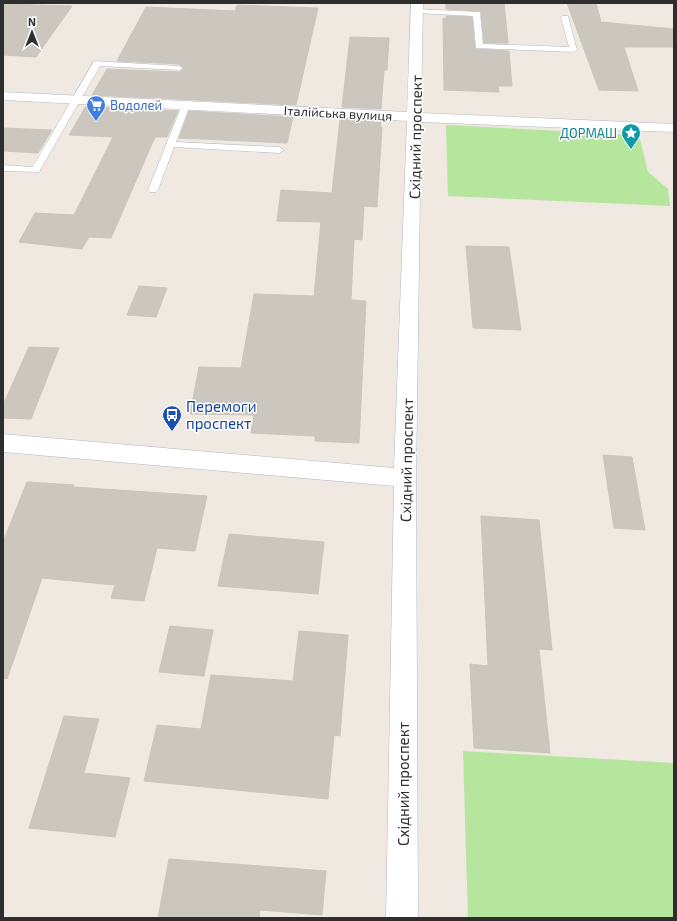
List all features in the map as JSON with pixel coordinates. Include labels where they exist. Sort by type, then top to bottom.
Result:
[{"type":"main road","name":"Східний проспект","points":[[402,918],[405,478],[417,7]]},
{"type":"main road","name":"Італійська вулиця","points":[[3,96],[415,117],[674,128]]},
{"type":"main road","points":[[3,443],[405,478]]},
{"type":"lane","points":[[417,7],[477,14],[479,46],[573,50],[565,18]]},
{"type":"lane","points":[[3,168],[36,170],[97,64],[179,68]]},
{"type":"lane","points":[[153,190],[186,105]]},
{"type":"lane","points":[[170,144],[279,150]]},
{"type":"green space","points":[[446,125],[639,135],[648,172],[668,189],[670,206],[448,196]]},
{"type":"green space","points":[[463,751],[674,763],[674,918],[468,918]]},
{"type":"building","points":[[446,3],[504,3],[508,43],[484,43],[481,11],[446,9]]},
{"type":"building","points":[[567,3],[596,3],[601,22],[674,29],[673,47],[624,47],[638,91],[599,90]]},
{"type":"building","points":[[3,4],[72,6],[36,57],[3,55]]},
{"type":"building","points":[[237,5],[318,8],[296,105],[92,95],[107,69],[179,72],[184,69],[179,64],[117,61],[146,7],[235,11]]},
{"type":"building","points":[[446,16],[472,17],[475,49],[509,51],[512,86],[498,86],[499,92],[444,90],[443,18],[446,19]]},
{"type":"building","points":[[350,37],[389,38],[387,70],[384,70],[381,109],[342,107]]},
{"type":"building","points":[[86,106],[178,111],[167,137],[155,137],[111,238],[89,237],[82,249],[19,242],[35,213],[74,215],[113,137],[69,135]]},
{"type":"building","points":[[189,111],[293,117],[287,143],[179,138]]},
{"type":"building","points":[[340,119],[381,121],[380,127],[382,127],[377,207],[364,206],[362,240],[354,239],[351,300],[366,301],[359,443],[315,441],[315,436],[251,433],[254,415],[190,414],[199,367],[241,368],[254,294],[314,296],[321,222],[277,221],[281,190],[332,193]]},
{"type":"building","points":[[3,128],[52,130],[38,153],[3,151]]},
{"type":"building","points":[[466,246],[509,247],[521,330],[473,328]]},
{"type":"building","points":[[139,286],[167,288],[156,317],[127,315]]},
{"type":"building","points":[[29,347],[59,348],[31,419],[3,418],[3,405]]},
{"type":"building","points":[[603,455],[632,457],[645,530],[614,528]]},
{"type":"building","points":[[27,482],[74,485],[73,487],[207,496],[195,551],[157,548],[144,601],[111,598],[115,585],[42,578],[7,679],[3,678],[3,542]]},
{"type":"building","points":[[481,516],[539,520],[552,650],[539,649],[550,753],[474,748],[470,664],[488,666]]},
{"type":"building","points":[[229,534],[324,542],[318,594],[218,586]]},
{"type":"building","points":[[170,626],[213,630],[204,676],[159,672]]},
{"type":"building","points":[[299,631],[348,635],[340,736],[334,735],[328,799],[144,781],[157,725],[201,729],[211,675],[293,681]]},
{"type":"building","points":[[64,716],[99,719],[84,773],[130,778],[115,837],[29,828]]},
{"type":"building","points":[[169,859],[326,871],[322,915],[260,910],[259,918],[158,918]]},
{"type":"place","name":"Водолей","points":[[96,122]]},
{"type":"place","name":"ДОРМАШ","points":[[631,150]]},
{"type":"place","name":"Перемоги проспект","points":[[172,432]]}]
